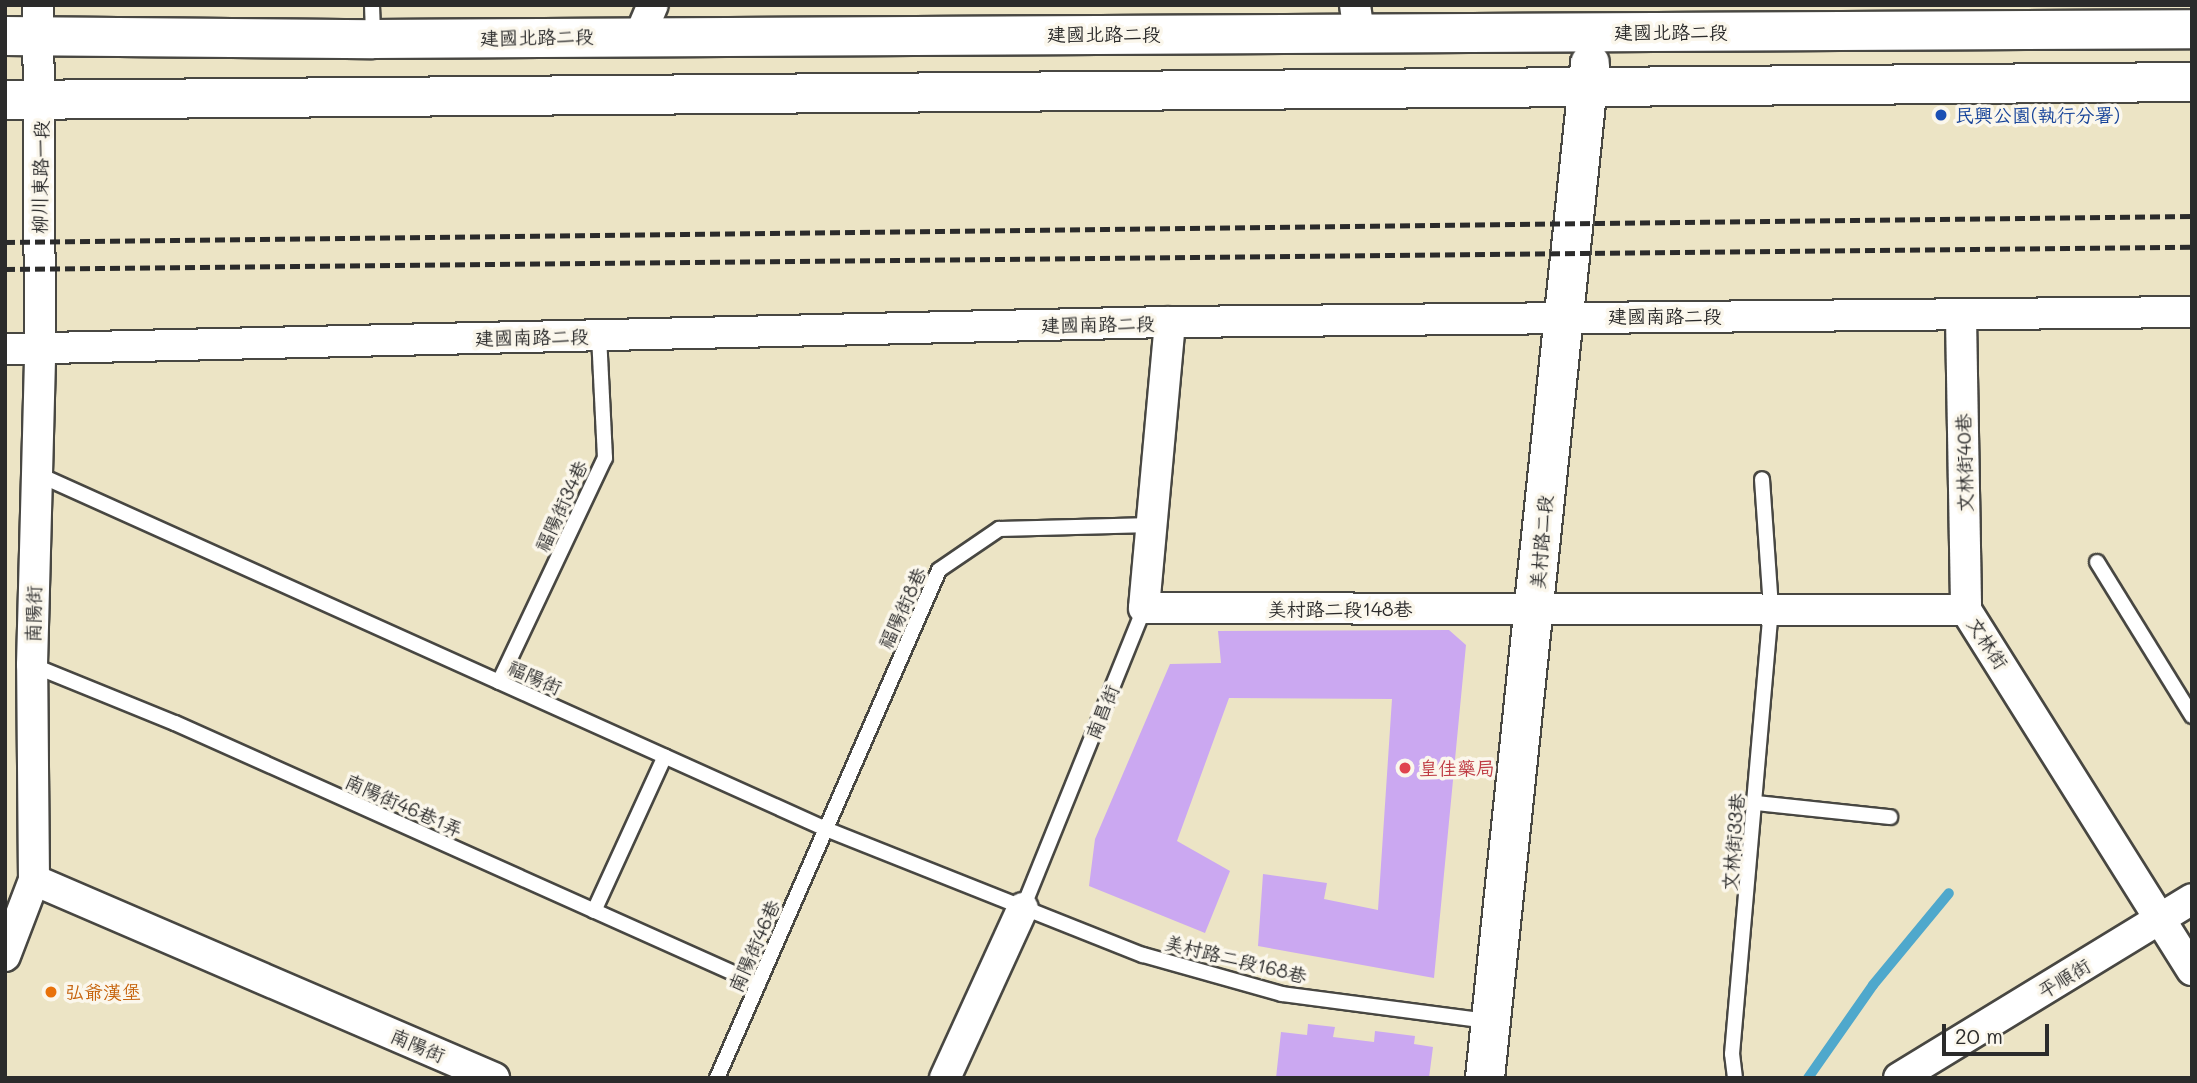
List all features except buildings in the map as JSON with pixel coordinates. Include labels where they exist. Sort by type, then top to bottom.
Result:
[{"type":"street","name":"建國北路二段","points":[[25,29],[646,20],[1595,19],[2192,29]]},
{"type":"street","name":"美村路二段","points":[[1485,1078],[1536,609],[1561,316],[1595,19]]},
{"type":"street","name":"柳川東路一段","points":[[20,349],[21,101],[25,29]]},
{"type":"street","points":[[21,101],[2192,82]]},
{"type":"street","name":"建國南路二段","points":[[20,349],[1170,322],[1561,316],[1961,317],[2192,312]]},
{"type":"street","name":"文林街40巷","points":[[1961,317],[1966,610]]},
{"type":"street","name":"南昌街","points":[[1144,608],[1170,322]]},
{"type":"street","name":"南陽街","points":[[5,956],[34,880],[34,472],[20,349]]},
{"type":"street","name":"美村路二段148巷","points":[[1144,608],[1536,609]]},
{"type":"street","name":"文林街","points":[[1536,609],[1966,610],[2192,970]]},
{"type":"street","name":"南陽街","points":[[34,880],[494,1078]]},
{"type":"street","name":"平順街","points":[[1899,1078],[2192,899]]},
{"type":"street","name":"南昌街","points":[[945,1078],[1023,908]]},
{"type":"lane","name":"福陽街34巷","points":[[499,682],[605,458],[599,336]]},
{"type":"lane","name":"福陽街","points":[[34,472],[826,829],[1023,908]]},
{"type":"lane","name":"文林街33巷","points":[[1735,1078],[1732,1054],[1771,608],[1762,479]]},
{"type":"lane","name":"福陽街8巷","points":[[826,829],[939,570],[999,529],[1152,525]]},
{"type":"lane","points":[[2097,562],[2192,716]]},
{"type":"lane","name":"南昌街","points":[[1023,908],[1144,608]]},
{"type":"lane","name":"南陽街46巷1弄","points":[[32,665],[175,723],[758,984]]},
{"type":"lane","points":[[594,911],[665,756]]},
{"type":"lane","points":[[1756,803],[1890,817]]},
{"type":"lane","name":"南陽街46巷","points":[[717,1078],[826,829]]},
{"type":"lane","name":"美村路二段168巷","points":[[1023,908],[1143,955],[1282,993],[1490,1021]]},
{"type":"waterway","points":[[1808,1078],[1873,985],[1949,893]]},
{"type":"railway","points":[[5,242],[2192,216]]},
{"type":"railway","points":[[5,269],[2192,247]]},
{"type":"place","name":"民興公園(執行分署)","points":[[1941,115]]},
{"type":"place","name":"皇佳藥局","points":[[1405,768]]},
{"type":"place","name":"弘爺漢堡","points":[[51,992]]}]
